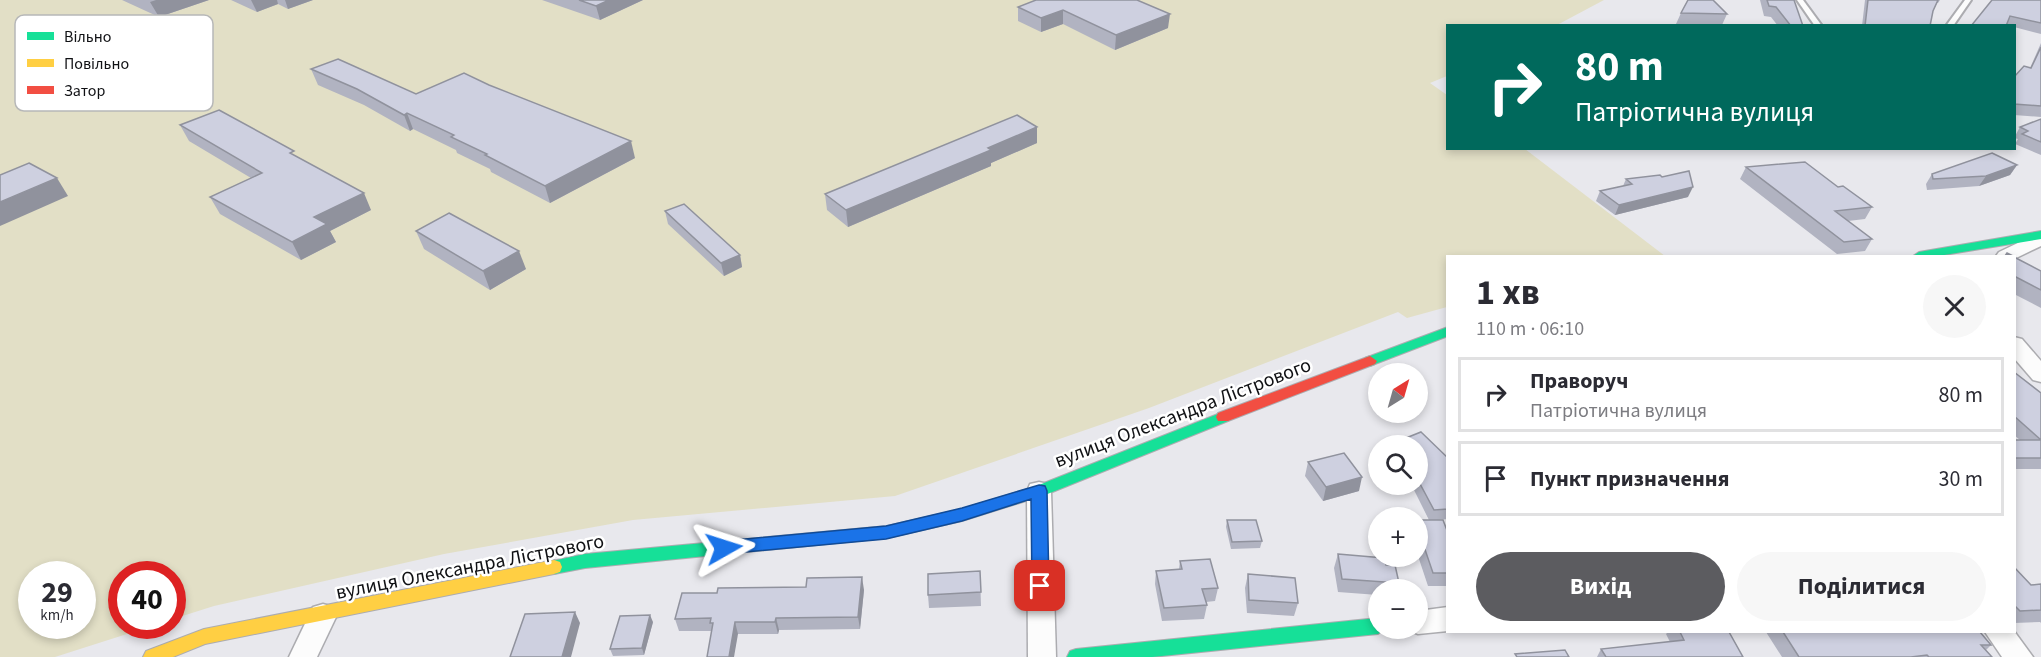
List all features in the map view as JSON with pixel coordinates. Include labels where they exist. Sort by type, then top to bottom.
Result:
[{"type":"street","points":[[1926,255],[2041,236]]},
{"type":"street","points":[[2008,255],[2041,236]]},
{"type":"street","name":"вулиця Олександра Лістрового","points":[[152,657],[204,637],[585,561],[886,532],[962,515],[1039,491],[1446,332]]},
{"type":"street","points":[[2016,346],[2041,375]]},
{"type":"street","points":[[1039,491],[1042,657]]},
{"type":"street","points":[[303,657],[322,615]]},
{"type":"street","points":[[1428,621],[1446,619]]},
{"type":"street","points":[[1076,657],[1368,627]]},
{"type":"street","points":[[2000,633],[2019,657]]},
{"type":"lane","points":[[1800,0],[1818,24]]},
{"type":"lane","points":[[1950,24],[1968,0]]},
{"type":"shaded area","points":[[0,0],[1604,0],[1559,24],[1446,24],[1446,76],[1430,83],[1446,94],[1446,150],[1526,150],[1664,255],[1446,255],[1446,307],[1407,318],[1398,312],[1149,408],[895,496],[633,520],[444,554],[214,606],[186,615],[186,561],[108,561],[108,639],[111,639],[55,657],[0,657]]},
{"type":"building","points":[[579,0],[609,0],[596,6]]},
{"type":"building","points":[[1036,0],[1137,0],[1170,14],[1116,35],[1063,10],[1041,18],[1018,7]]},
{"type":"building","points":[[1688,0],[1713,0],[1727,14],[1681,13]]},
{"type":"building","points":[[1767,0],[1794,0],[1802,24],[1789,24],[1776,7],[1769,6]]},
{"type":"building","points":[[1868,0],[1938,0],[1930,24],[1865,24]]},
{"type":"building","points":[[1992,0],[2041,0],[2041,23],[2010,16],[2007,24],[1973,24]]},
{"type":"building","points":[[2041,47],[2041,106],[2016,104],[2016,75],[2024,66],[2031,68]]},
{"type":"building","points":[[338,59],[416,94],[464,73],[631,141],[545,186],[451,137],[454,135],[407,113],[404,115],[357,89],[311,69]]},
{"type":"building","points":[[219,110],[294,151],[290,153],[364,193],[314,217],[327,224],[292,242],[210,197],[262,173],[180,125]]},
{"type":"building","points":[[1017,115],[1037,127],[988,148],[991,150],[846,210],[825,194]]},
{"type":"building","points":[[2041,119],[2041,142],[2022,134],[2028,131],[2020,127]]},
{"type":"building","points":[[1992,153],[2017,165],[1986,176],[1933,179],[1932,174]]},
{"type":"building","points":[[1805,162],[1838,187],[1843,186],[1872,207],[1835,211],[1872,239],[1844,242],[1746,167]]},
{"type":"building","points":[[29,163],[57,178],[0,202],[0,175]]},
{"type":"building","points":[[1689,171],[1693,187],[1619,205],[1600,191],[1632,184],[1626,179],[1660,175],[1662,177]]},
{"type":"building","points":[[684,204],[740,255],[721,263],[665,211]]},
{"type":"building","points":[[449,213],[519,251],[483,271],[416,231]]},
{"type":"building","points":[[2016,258],[2041,271],[2041,290],[2016,277]]},
{"type":"building","points":[[2016,374],[2041,393],[2041,440],[2016,418]]},
{"type":"building","points":[[1428,439],[1446,456],[1446,509],[1434,510],[1426,495],[1428,495]]},
{"type":"building","points":[[2016,440],[2041,440],[2041,458],[2016,458]]},
{"type":"building","points":[[1344,453],[1362,477],[1326,487],[1308,462]]},
{"type":"building","points":[[1227,520],[1256,520],[1262,541],[1232,542]]},
{"type":"building","points":[[1428,520],[1443,520],[1446,528],[1446,573],[1433,573],[1428,558]]},
{"type":"building","points":[[1338,554],[1368,557],[1368,567],[1395,567],[1398,579],[1368,579],[1368,581],[1342,579]]},
{"type":"building","points":[[1210,559],[1218,588],[1202,589],[1207,605],[1164,608],[1156,571],[1182,569],[1180,561]]},
{"type":"building","points":[[2016,569],[2031,585],[2041,584],[2041,610],[2020,611],[2016,607]]},
{"type":"building","points":[[980,571],[981,592],[928,595],[928,574]]},
{"type":"building","points":[[1248,574],[1295,578],[1298,603],[1249,600]]},
{"type":"building","points":[[862,577],[858,617],[776,618],[775,622],[735,622],[729,657],[707,657],[713,623],[710,623],[711,618],[675,619],[682,593],[717,593],[718,588],[806,587],[807,578]]},
{"type":"building","points":[[575,612],[562,657],[510,657],[525,614]]},
{"type":"building","points":[[650,615],[642,648],[610,649],[620,616]]},
{"type":"building","points":[[1680,633],[1730,633],[1743,657],[1606,657],[1601,649],[1684,640]]},
{"type":"building","points":[[1784,633],[1981,633],[1991,645],[1981,645],[1992,657],[1929,657],[1927,655],[1799,657]]},
{"type":"building","points":[[1565,650],[1569,657],[1517,657],[1515,654]]},
{"type":"traffic: fast","points":[[1925,255],[2041,235]]},
{"type":"traffic: fast","points":[[1370,361],[1446,332]]},
{"type":"traffic: fast","points":[[554,567],[585,561],[887,532],[962,515],[1039,491],[1223,417]]},
{"type":"traffic: fast","points":[[1076,657],[1368,627]]},
{"type":"traffic: slow","points":[[152,657],[204,637],[554,567]]},
{"type":"traffic: jam","points":[[1223,417],[1370,361]]},
{"type":"route","points":[[724,548],[886,532],[962,515],[1039,491],[1040,586]]}]
